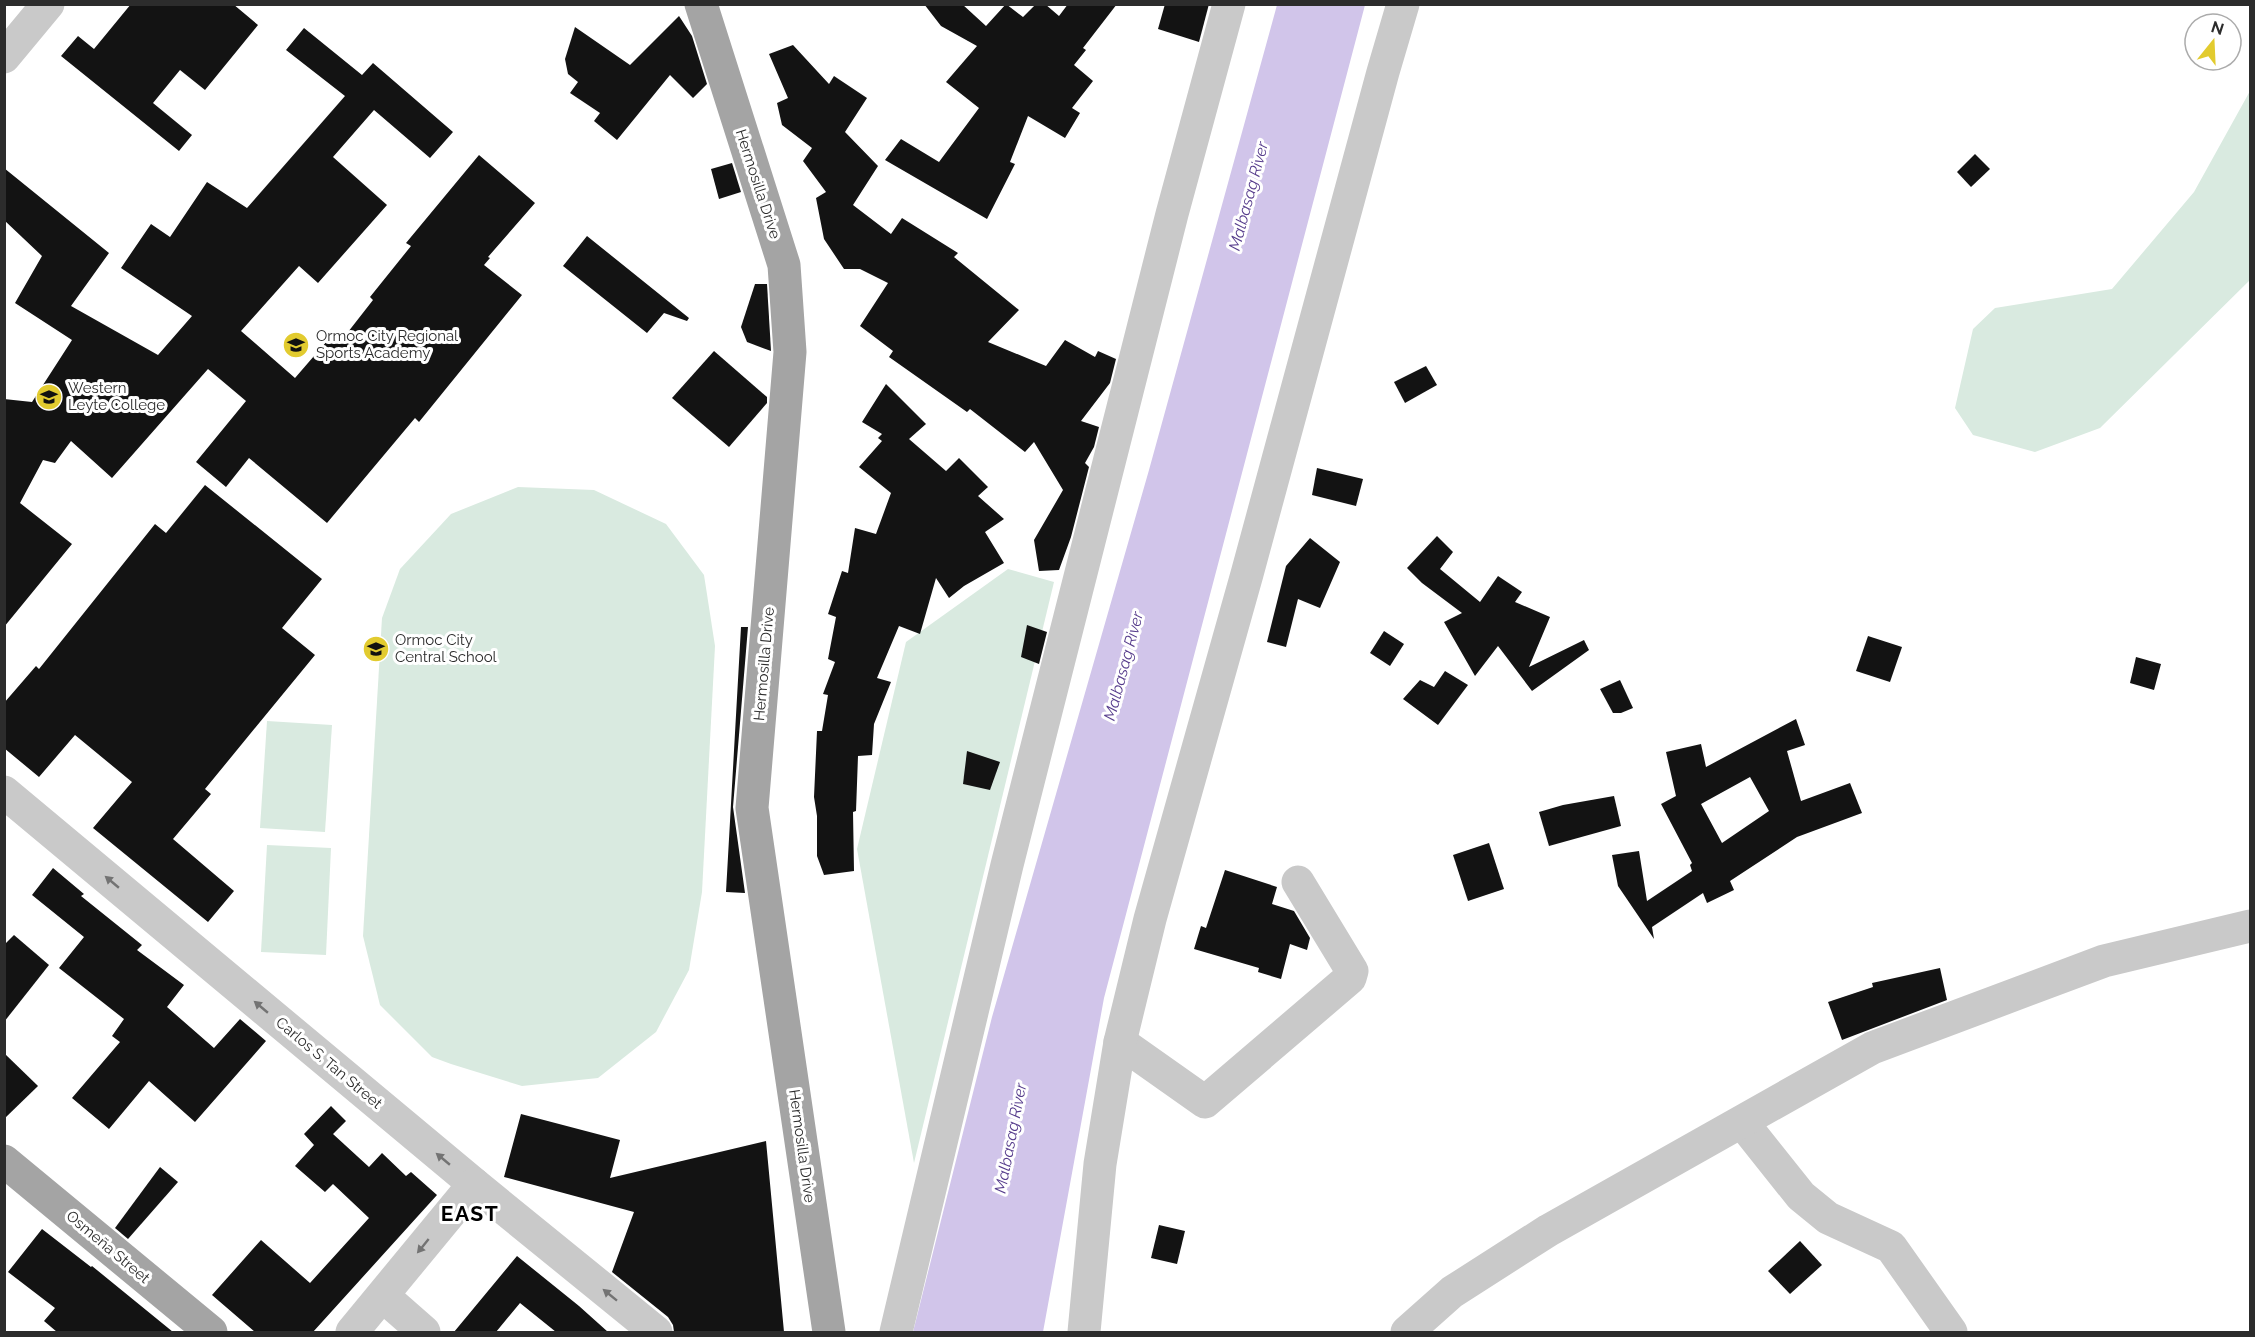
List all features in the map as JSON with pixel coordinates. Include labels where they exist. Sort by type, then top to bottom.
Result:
[{"type":"main road","name":"Hermosilla Drive","points":[[701,4],[784,265],[790,352],[752,808],[829,1332]]},
{"type":"main road","name":"Osmeña Street","points":[[4,1161],[211,1332]]},
{"type":"street","points":[[4,57],[48,4]]},
{"type":"street","points":[[896,1332],[1007,864],[1172,214],[1229,4]]},
{"type":"street","points":[[1084,1332],[1100,1164],[1120,1042],[1150,919],[1247,574],[1379,83],[1403,4]]},
{"type":"street","name":"Carlos S. Tan Street","points":[[9,805],[656,1332]]},
{"type":"street","points":[[1120,1042],[1205,1102],[1350,978],[1352,971],[1298,882]]},
{"type":"street","points":[[1407,1332],[1452,1292],[1539,1236],[1872,1048],[2104,961],[2247,932]]},
{"type":"street","points":[[1742,1122],[1801,1196],[1828,1218],[1891,1247],[1951,1332]]},
{"type":"street","points":[[352,1332],[474,1184]]},
{"type":"street","points":[[382,1296],[424,1332]]},
{"type":"green space","points":[[2250,91],[2250,280],[2100,428],[2035,452],[1973,435],[1955,408],[1973,329],[1995,308],[2112,289],[2194,192]]},
{"type":"green space","points":[[518,487],[594,490],[666,524],[704,575],[715,646],[702,892],[689,970],[656,1032],[598,1078],[522,1086],[432,1057],[380,1005],[363,936],[382,618],[400,569],[451,514]]},
{"type":"green space","points":[[1008,569],[1054,582],[914,1163],[857,849],[906,642]]},
{"type":"green space","points":[[267,721],[332,725],[325,832],[260,828]]},
{"type":"green space","points":[[267,845],[331,848],[326,955],[261,952]]},
{"type":"water","name":"Malbasag River","points":[[1277,5],[1365,5],[1104,998],[1043,1332],[913,1332],[992,1017],[1149,470]]},
{"type":"building","points":[[131,4],[233,4],[258,25],[205,90],[180,70],[153,103],[192,135],[179,151],[61,56],[78,36],[94,49]]},
{"type":"building","points":[[924,4],[962,4],[986,26],[1006,4],[1023,17],[1036,4],[1045,4],[1059,16],[1068,4],[1117,4],[1083,48],[1086,50],[1074,65],[1093,81],[1072,108],[1080,113],[1065,138],[1028,116],[1010,162],[1015,164],[987,219],[885,160],[901,139],[939,162],[979,108],[946,82],[977,46],[941,26]]},
{"type":"building","points":[[1165,4],[1209,4],[1199,42],[1158,29]]},
{"type":"building","points":[[679,16],[692,36],[707,84],[693,98],[670,75],[617,140],[594,121],[600,113],[570,93],[578,82],[568,74],[565,59],[575,27],[630,65]]},
{"type":"building","points":[[304,28],[362,75],[373,63],[453,132],[430,158],[374,110],[333,157],[387,205],[318,283],[299,266],[241,331],[295,378],[333,334],[341,341],[373,300],[370,297],[411,246],[406,243],[479,155],[535,203],[488,257],[490,258],[484,265],[522,295],[419,422],[415,418],[327,523],[249,458],[226,487],[196,462],[246,401],[208,369],[112,478],[71,441],[55,463],[43,460],[20,503],[72,544],[4,627],[4,399],[32,402],[72,340],[15,303],[42,256],[4,220],[4,168],[109,253],[71,306],[158,355],[192,316],[121,268],[151,224],[170,237],[207,182],[247,208],[345,96],[286,50]]},
{"type":"building","points":[[793,45],[829,84],[834,76],[867,98],[845,132],[878,166],[853,205],[891,234],[902,218],[958,253],[954,257],[1019,310],[988,342],[1046,366],[1065,340],[1095,357],[1098,351],[1116,359],[1110,383],[1081,421],[1099,427],[1094,447],[1085,463],[1089,467],[1071,537],[1059,570],[1039,571],[1034,540],[1063,490],[1034,442],[1025,452],[970,409],[967,412],[889,357],[893,351],[860,326],[888,283],[860,269],[844,269],[824,239],[816,198],[826,192],[803,161],[812,148],[782,125],[777,103],[788,98],[769,54]]},
{"type":"building","points":[[1975,154],[1990,169],[1971,187],[1957,172]]},
{"type":"building","points":[[732,163],[741,192],[719,199],[711,169]]},
{"type":"building","points":[[587,236],[689,318],[687,321],[664,313],[647,333],[563,266]]},
{"type":"building","points":[[755,284],[767,284],[771,351],[747,342],[741,327]]},
{"type":"building","points":[[714,351],[767,397],[767,403],[729,447],[672,398]]},
{"type":"building","points":[[1426,366],[1437,385],[1405,403],[1394,382]]},
{"type":"building","points":[[886,384],[926,424],[909,439],[946,471],[959,458],[988,487],[978,496],[1004,519],[985,532],[1004,563],[964,586],[949,598],[936,578],[920,634],[899,626],[877,678],[891,682],[874,724],[872,755],[858,756],[856,811],[853,812],[854,871],[824,875],[817,856],[817,816],[814,797],[817,731],[822,731],[828,695],[823,694],[835,662],[828,659],[836,617],[828,614],[842,571],[848,573],[855,528],[876,534],[891,493],[859,467],[882,441],[878,438],[882,434],[862,422]]},
{"type":"building","points":[[1317,468],[1363,479],[1356,506],[1312,495]]},
{"type":"building","points":[[205,485],[322,579],[282,628],[315,655],[205,789],[211,794],[173,839],[234,891],[208,922],[93,828],[132,782],[75,735],[39,777],[4,748],[4,703],[36,666],[39,669],[155,524],[166,533]]},
{"type":"building","points":[[1437,536],[1453,552],[1440,569],[1480,602],[1498,576],[1522,592],[1515,602],[1550,617],[1529,667],[1584,640],[1589,650],[1532,691],[1498,646],[1475,676],[1444,622],[1462,613],[1422,583],[1407,568]]},
{"type":"building","points":[[1310,538],[1340,562],[1320,608],[1298,599],[1286,647],[1267,642],[1286,566]]},
{"type":"building","points":[[1027,625],[1047,632],[1039,664],[1021,657]]},
{"type":"building","points":[[741,627],[748,627],[733,807],[745,893],[726,892]]},
{"type":"building","points":[[1384,631],[1404,644],[1390,666],[1370,653]]},
{"type":"building","points":[[1868,636],[1902,647],[1890,682],[1856,671]]},
{"type":"building","points":[[2136,657],[2161,664],[2154,690],[2130,683]]},
{"type":"building","points":[[1445,671],[1468,685],[1438,725],[1403,699],[1420,680],[1434,687]]},
{"type":"building","points":[[1620,680],[1633,708],[1621,713],[1613,713],[1600,689]]},
{"type":"building","points":[[1796,719],[1805,745],[1787,751],[1801,801],[1850,783],[1862,813],[1797,837],[1730,881],[1734,890],[1707,903],[1703,893],[1652,927],[1654,939],[1618,886],[1612,855],[1639,851],[1647,901],[1692,871],[1690,865],[1692,863],[1661,804],[1676,796],[1666,752],[1701,744],[1706,767]],"holes":[[[1750,777],[1769,811],[1722,843],[1701,804]]]},
{"type":"building","points":[[967,751],[1000,762],[990,790],[963,784]]},
{"type":"building","points":[[1614,796],[1621,826],[1549,846],[1539,812],[1563,805]]},
{"type":"building","points":[[1489,843],[1504,889],[1468,901],[1453,855]]},
{"type":"building","points":[[53,868],[84,894],[81,896],[142,945],[137,950],[184,985],[167,1007],[214,1048],[240,1019],[266,1041],[195,1122],[149,1081],[109,1129],[72,1098],[120,1042],[112,1036],[124,1019],[59,968],[84,937],[32,895]]},
{"type":"building","points":[[1225,870],[1277,887],[1272,904],[1294,911],[1310,938],[1307,950],[1290,944],[1281,979],[1258,972],[1259,968],[1194,949],[1201,926],[1206,928]]},
{"type":"building","points":[[14,935],[49,965],[4,1022],[4,945]]},
{"type":"building","points":[[1940,968],[1947,1000],[1842,1040],[1828,1002],[1873,987],[1872,983]]},
{"type":"building","points":[[4,1053],[38,1086],[4,1119]]},
{"type":"building","points":[[331,1106],[346,1121],[333,1134],[369,1167],[382,1153],[406,1176],[411,1172],[437,1195],[313,1332],[255,1332],[212,1295],[261,1240],[310,1283],[369,1218],[333,1184],[325,1192],[295,1166],[314,1145],[304,1134]]},
{"type":"building","points":[[521,1114],[620,1140],[610,1178],[766,1141],[784,1332],[674,1332],[668,1317],[612,1272],[634,1212],[504,1177]]},
{"type":"building","points":[[160,1167],[178,1182],[128,1239],[115,1228]]},
{"type":"building","points":[[1159,1225],[1185,1231],[1177,1264],[1151,1258]]},
{"type":"building","points":[[42,1229],[92,1266],[173,1332],[57,1332],[44,1321],[55,1308],[8,1272]]},
{"type":"building","points":[[1800,1241],[1822,1265],[1790,1294],[1768,1271]]},
{"type":"building","points":[[517,1256],[608,1332],[556,1332],[520,1303],[496,1332],[454,1332]]},
{"type":"place","name":"Ormoc City Regional Sports Academy","points":[[296,345]]},
{"type":"place","name":"Western Leyte College","points":[[49,397]]},
{"type":"place","name":"Ormoc City Central School","points":[[376,649]]},
{"type":"district","name":"EAST","points":[[470,1214]]}]
